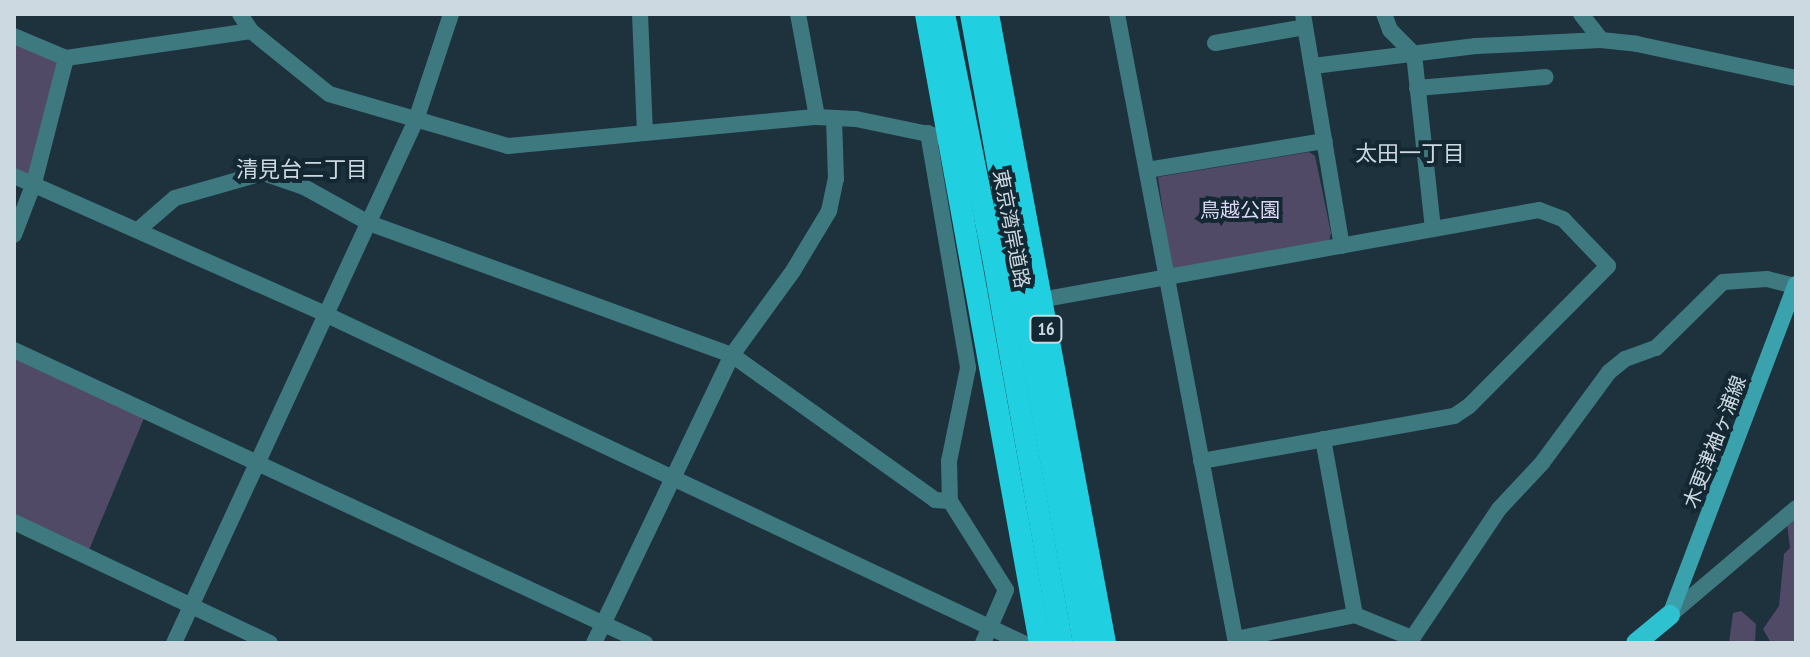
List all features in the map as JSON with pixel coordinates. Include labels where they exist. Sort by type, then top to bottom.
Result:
[{"type":"highway","points":[[926,14],[938,136],[1040,643]]},
{"type":"highway","name":"東京湾岸道路","points":[[944,14],[1003,257],[1084,643]]},
{"type":"highway","name":"東京湾岸道路","points":[[971,14],[1003,257],[1062,643]]},
{"type":"highway","name":"16","points":[[988,14],[1105,643]]},
{"type":"main road","name":"木更津袖ヶ浦線","points":[[1670,615],[1795,285]]},
{"type":"main road","points":[[1636,643],[1670,615]]},
{"type":"main road","points":[[1659,643],[1670,615]]},
{"type":"street","points":[[240,14],[251,31],[329,94],[508,146],[817,117],[938,136],[968,368],[949,461],[950,501],[1006,590],[983,643]]},
{"type":"street","points":[[174,643],[260,463],[416,120],[451,14]]},
{"type":"street","points":[[640,14],[645,133]]},
{"type":"street","points":[[798,14],[817,117]]},
{"type":"street","points":[[1117,14],[1236,641],[1355,615],[1411,640],[1499,509],[1542,463],[1609,372],[1625,359],[1656,348],[1723,282],[1767,279],[1795,285]]},
{"type":"street","points":[[1384,14],[1390,30],[1414,54],[1433,228]]},
{"type":"street","points":[[1581,14],[1601,40]]},
{"type":"street","points":[[1215,43],[1304,20],[1342,246]]},
{"type":"street","points":[[14,36],[66,58],[251,31]]},
{"type":"street","points":[[1313,66],[1476,46],[1601,40],[1637,44],[1796,78]]},
{"type":"street","points":[[14,235],[34,183],[66,58]]},
{"type":"street","points":[[1417,88],[1546,77]]},
{"type":"street","points":[[594,643],[732,355],[793,271],[829,211],[836,179],[834,118]]},
{"type":"street","points":[[1147,170],[1325,141]]},
{"type":"street","points":[[138,230],[175,198],[263,173],[304,187],[369,223],[732,355],[935,500],[950,501]]},
{"type":"street","points":[[14,176],[327,315],[1023,643]]},
{"type":"street","points":[[1040,300],[1539,210],[1563,219],[1608,266],[1469,406],[1454,416],[1201,461]]},
{"type":"street","points":[[14,350],[645,643]]},
{"type":"street","points":[[1323,439],[1355,615]]},
{"type":"street","points":[[1670,615],[1796,508]]},
{"type":"street","points":[[14,522],[270,643]]},
{"type":"green space","points":[[14,36],[66,58],[34,183],[14,176]]},
{"type":"green space","name":"鳥越公園","points":[[1309,152],[1315,156],[1331,233],[1329,242],[1171,269],[1158,177]]},
{"type":"green space","points":[[14,350],[147,411],[86,557],[14,522]]},
{"type":"green space","points":[[1796,509],[1796,643],[1771,643],[1763,629],[1779,606],[1784,554],[1790,548],[1787,523]]},
{"type":"green space","points":[[1741,611],[1756,624],[1755,643],[1729,643],[1733,613]]},
{"type":"district","name":"太田一丁目","points":[[1410,154]]},
{"type":"district","name":"清見台二丁目","points":[[302,170]]}]
